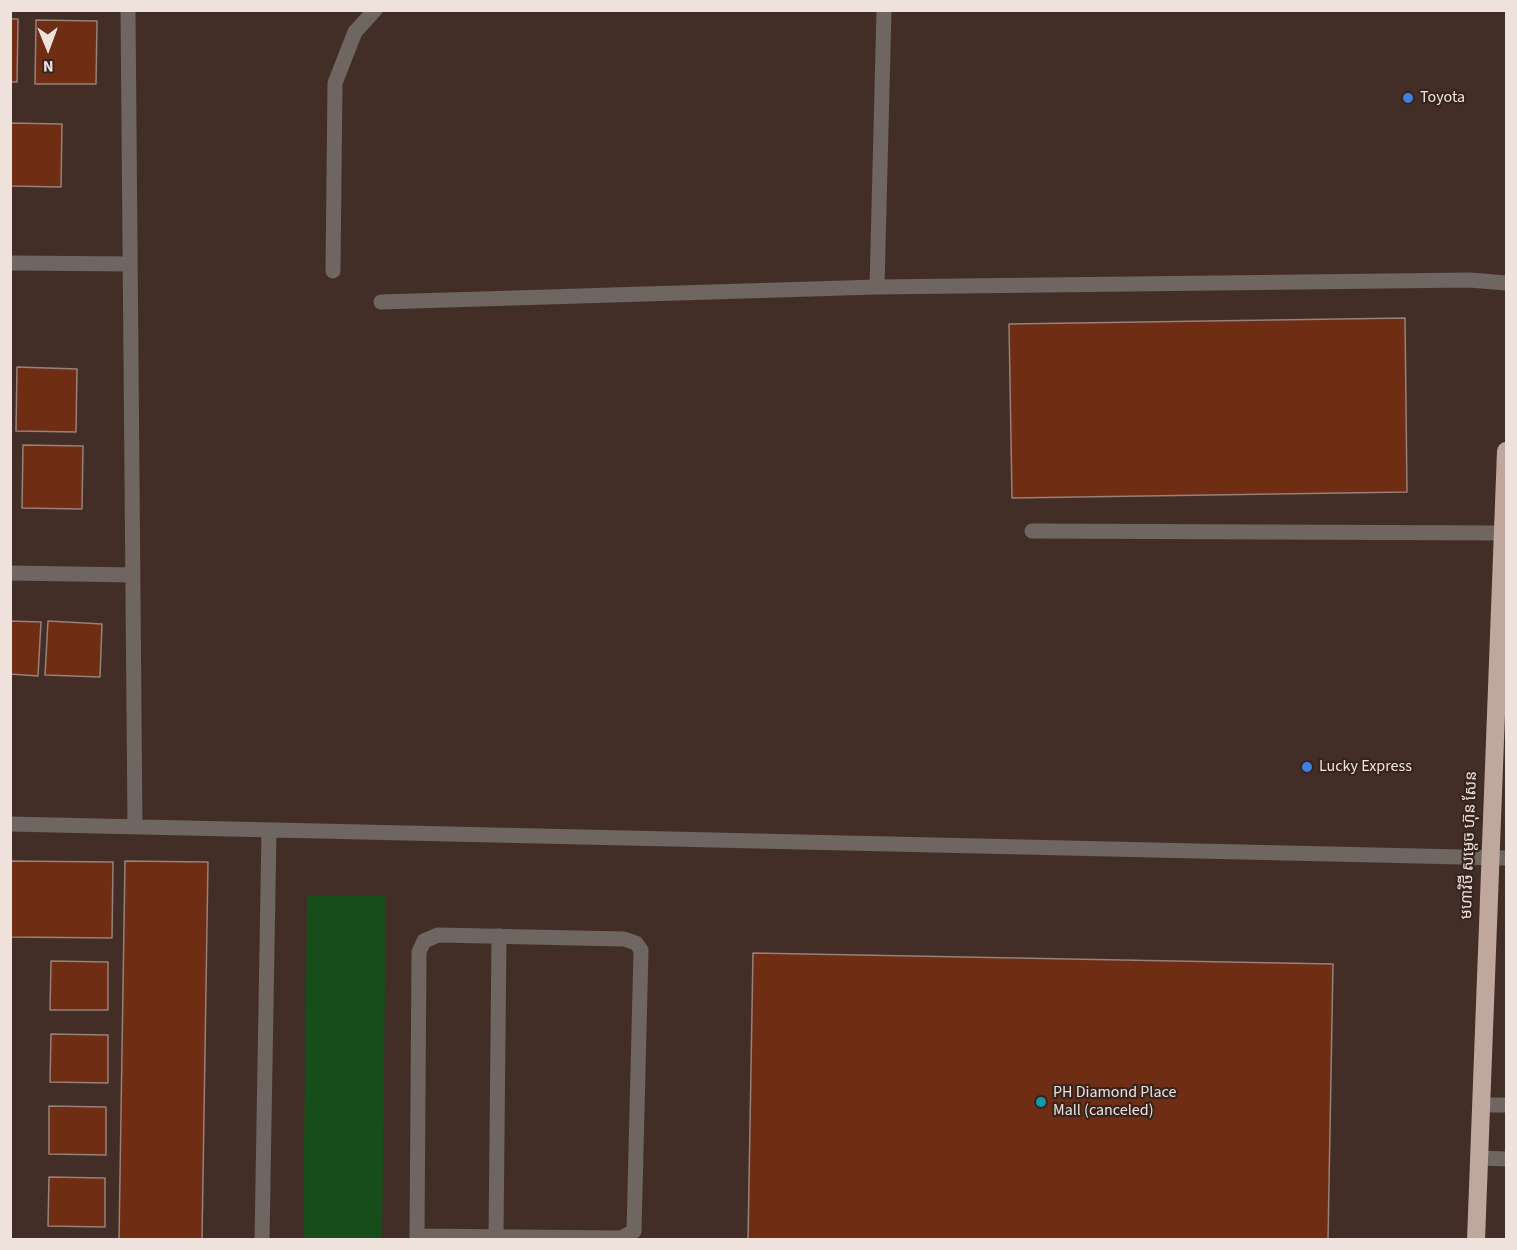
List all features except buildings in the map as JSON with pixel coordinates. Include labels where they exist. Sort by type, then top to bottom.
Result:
[{"type":"highway","name":"មហាវិថី សម្តេច ហ៊ុន សែន","points":[[1476,1239],[1480,1105],[1498,858],[1506,451]]},
{"type":"street","points":[[128,10],[135,827]]},
{"type":"street","points":[[333,271],[334,83],[355,32],[375,10]]},
{"type":"street","points":[[877,287],[884,10]]},
{"type":"street","points":[[10,263],[130,264]]},
{"type":"street","points":[[381,302],[877,287],[1458,280],[1506,283]]},
{"type":"street","points":[[1032,531],[1503,533]]},
{"type":"street","points":[[10,573],[133,574]]},
{"type":"street","points":[[10,824],[1498,858]]},
{"type":"street","points":[[262,1239],[269,830]]},
{"type":"street","points":[[438,935],[624,939],[636,943],[641,950],[634,1232],[621,1238],[496,1237],[417,1238],[419,952],[424,941],[438,935]]},
{"type":"street","points":[[496,1237],[499,936]]},
{"type":"street","points":[[1480,1105],[1506,1105]]},
{"type":"street","points":[[1479,1158],[1506,1159]]},
{"type":"green space","points":[[307,895],[386,896],[382,1239],[303,1239]]},
{"type":"place","name":"Toyota","points":[[1408,98]]},
{"type":"place","name":"Lucky Express","points":[[1307,767]]},
{"type":"place","name":"PH Diamond Place Mall (canceled)","points":[[1041,1102]]}]
